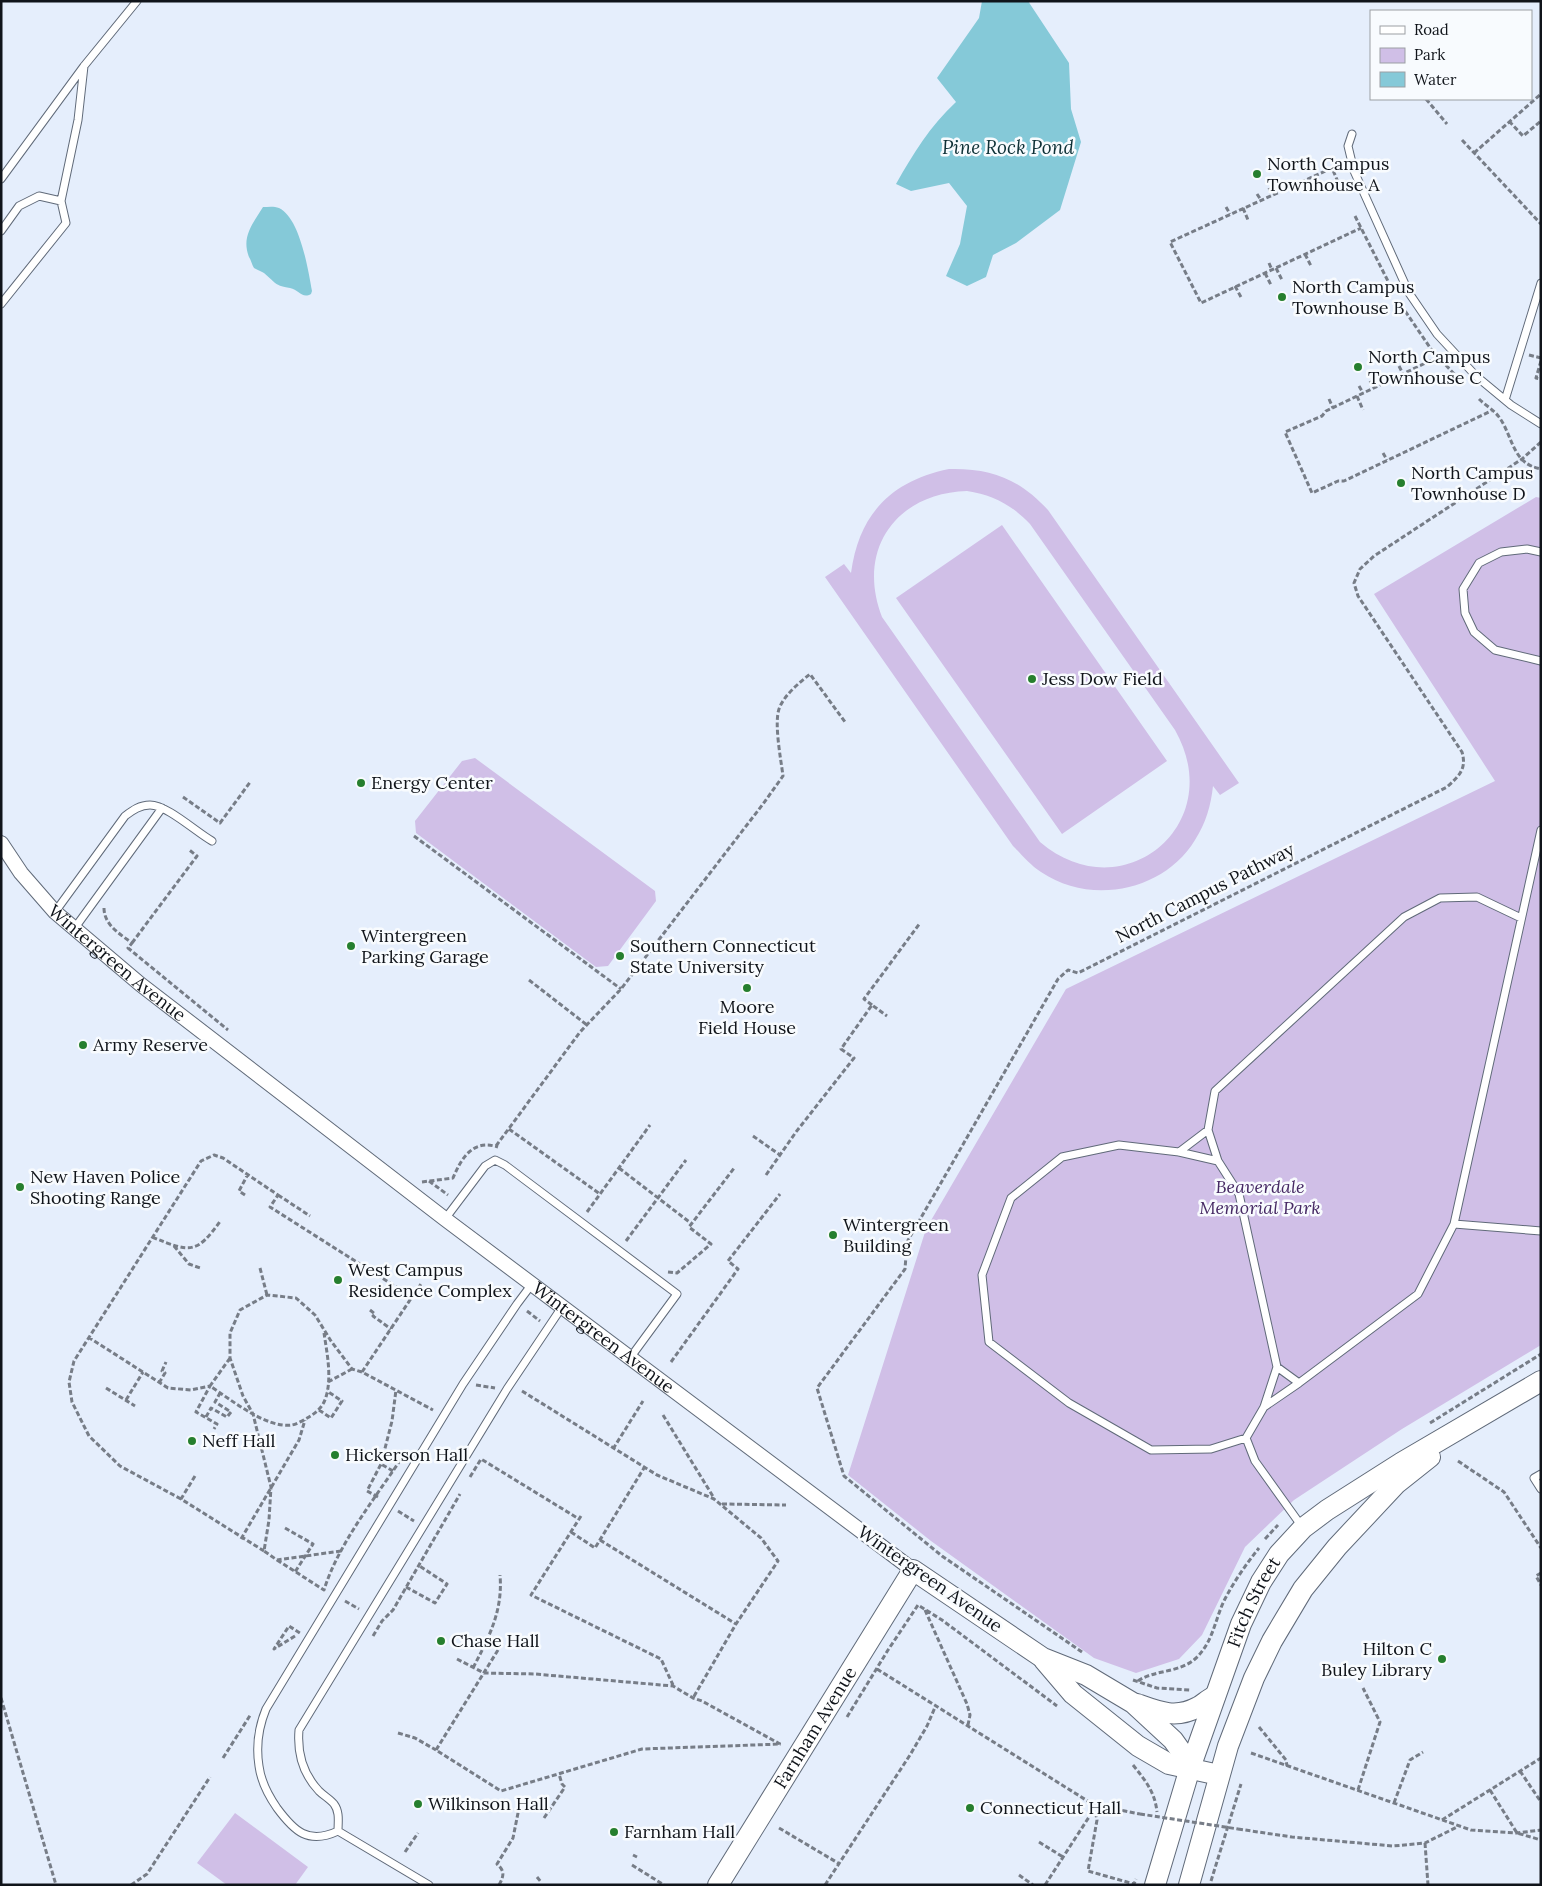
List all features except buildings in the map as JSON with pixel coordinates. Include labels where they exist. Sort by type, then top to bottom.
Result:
[{"type":"main road","name":"Fitch Street","points":[[1155,1885],[1190,1768],[1206,1695],[1261,1582],[1279,1554],[1303,1528],[1326,1510],[1401,1463],[1541,1381]]},
{"type":"main road","name":"Fitch Street","points":[[1189,1885],[1228,1746],[1254,1678],[1272,1641],[1303,1589],[1338,1547],[1396,1484],[1480,1416]]},
{"type":"main road","name":"Farnham Avenue","points":[[718,1885],[914,1570]]},
{"type":"main road","name":"Wintergreen Avenue","points":[[914,1570],[1043,1658],[1086,1675],[1133,1703],[1172,1740],[1183,1754],[1190,1768]]},
{"type":"main road","name":"Wintergreen Avenue","points":[[1043,1658],[1073,1694],[1138,1746],[1169,1764],[1219,1775]]},
{"type":"main road","points":[[1133,1703],[1166,1714],[1183,1712],[1198,1707],[1206,1695]]},
{"type":"street","name":"Wintergreen Avenue","points":[[1,843],[21,873],[55,912],[208,1038],[562,1307],[914,1570]]},
{"type":"lane","points":[[1,179],[84,66],[137,1]]},
{"type":"lane","points":[[1,304],[66,223],[61,201],[78,120],[84,66]]},
{"type":"lane","points":[[1352,134],[1348,146],[1354,171],[1408,293],[1437,334],[1476,376],[1505,400],[1541,424]]},
{"type":"lane","points":[[1,231],[19,206],[39,196],[61,201]]},
{"type":"lane","points":[[1505,400],[1541,283]]},
{"type":"lane","points":[[1541,552],[1527,549],[1501,552],[1479,563],[1463,589],[1465,613],[1474,632],[1495,650],[1541,661]]},
{"type":"lane","points":[[55,912],[125,816],[136,807],[151,804],[162,808],[212,842]]},
{"type":"lane","points":[[74,929],[162,808]]},
{"type":"lane","points":[[1264,1407],[1418,1294],[1454,1224],[1541,830]]},
{"type":"lane","points":[[1218,1161],[1179,1152],[1119,1145],[1062,1157],[1011,1198],[982,1274],[989,1342],[1069,1403],[1151,1450],[1211,1449],[1246,1438],[1264,1407],[1277,1367],[1239,1194],[1218,1161],[1208,1130],[1215,1091],[1404,917],[1440,898],[1477,897],[1521,918]]},
{"type":"lane","points":[[1179,1152],[1208,1130]]},
{"type":"lane","points":[[445,1218],[485,1166],[495,1160],[505,1165],[670,1288],[677,1294],[630,1358]]},
{"type":"lane","points":[[1454,1224],[1541,1231]]},
{"type":"lane","points":[[338,1831],[326,1836],[302,1834],[288,1823],[266,1792],[259,1768],[258,1756],[261,1721],[271,1701],[463,1384],[532,1284]]},
{"type":"lane","points":[[338,1831],[338,1816],[335,1805],[308,1779],[301,1763],[298,1743],[299,1730],[507,1389],[562,1307]]},
{"type":"lane","points":[[1277,1367],[1299,1382]]},
{"type":"lane","points":[[1246,1438],[1255,1461],[1303,1528]]},
{"type":"lane","points":[[1541,1474],[1534,1478],[1541,1489]]},
{"type":"lane","points":[[338,1831],[429,1885]]},
{"type":"path","points":[[1474,153],[1541,94]]},
{"type":"path","points":[[1427,100],[1447,124]]},
{"type":"path","points":[[1510,121],[1523,136],[1541,121]]},
{"type":"path","points":[[1462,140],[1541,224]]},
{"type":"path","points":[[1342,189],[1332,168],[1170,242],[1201,302],[1361,228]]},
{"type":"path","points":[[1269,188],[1272,195]]},
{"type":"path","points":[[1257,194],[1260,200]]},
{"type":"path","points":[[1226,206],[1230,214]]},
{"type":"path","points":[[1243,208],[1248,220]]},
{"type":"path","points":[[1305,254],[1311,266]]},
{"type":"path","points":[[1269,263],[1282,280]]},
{"type":"path","points":[[1265,273],[1271,285]]},
{"type":"path","points":[[1236,286],[1242,299]]},
{"type":"path","points":[[1438,357],[1326,411],[1322,416],[1285,432],[1312,492],[1338,481],[1344,481],[1492,410]]},
{"type":"path","points":[[1541,361],[1536,378],[1541,379]]},
{"type":"path","points":[[1399,366],[1403,374]]},
{"type":"path","points":[[1370,381],[1374,388]]},
{"type":"path","points":[[1360,386],[1363,393]]},
{"type":"path","points":[[1357,396],[1363,410]]},
{"type":"path","points":[[1329,398],[1333,408]]},
{"type":"path","points":[[1479,398],[1499,418],[1516,453],[1531,467],[1541,469]]},
{"type":"path","name":"North Campus Pathway","points":[[1083,1653],[942,1556],[844,1476],[817,1388],[905,1269],[907,1242],[1058,979],[1068,970],[1078,972],[1448,787],[1461,775],[1465,762],[1462,752],[1358,596],[1354,583],[1360,569],[1374,556],[1522,459],[1541,442]]},
{"type":"path","points":[[1383,453],[1386,460]]},
{"type":"path","points":[[496,1146],[587,1025],[621,989],[783,776],[778,741],[779,709],[794,686],[810,674],[845,722]]},
{"type":"path","points":[[183,796],[220,823],[252,781]]},
{"type":"path","points":[[414,836],[621,989]]},
{"type":"path","points":[[188,849],[197,856],[128,948],[232,1034]]},
{"type":"path","points":[[100,892],[110,899],[104,906],[104,915],[110,926],[132,943]]},
{"type":"path","points":[[887,1016],[864,999],[920,924]]},
{"type":"path","points":[[530,980],[587,1025]]},
{"type":"path","points":[[766,1175],[854,1058],[841,1049],[872,1005]]},
{"type":"path","points":[[595,1217],[587,1212],[650,1125]]},
{"type":"path","points":[[509,1129],[600,1194]]},
{"type":"path","points":[[753,1136],[780,1156]]},
{"type":"path","points":[[420,1182],[453,1178],[470,1150],[479,1145],[496,1146],[502,1149]]},
{"type":"path","points":[[310,1216],[223,1158],[214,1155],[201,1161],[74,1361],[69,1382],[72,1402],[89,1436],[120,1466],[181,1499],[241,1539],[264,1551],[324,1590],[330,1570],[341,1551],[408,1448]]},
{"type":"path","points":[[626,1241],[686,1160]]},
{"type":"path","points":[[662,1268],[669,1273],[677,1273],[711,1244],[689,1227],[735,1167]]},
{"type":"path","points":[[618,1168],[692,1224]]},
{"type":"path","points":[[245,1195],[239,1191],[248,1174]]},
{"type":"path","points":[[428,1181],[448,1195]]},
{"type":"path","points":[[671,1362],[738,1269],[728,1261],[780,1194]]},
{"type":"path","points":[[278,1195],[270,1207],[412,1297]]},
{"type":"path","points":[[152,1237],[174,1246],[194,1247],[208,1239],[221,1220]]},
{"type":"path","points":[[618,1235],[634,1246]]},
{"type":"path","points":[[174,1246],[190,1264],[200,1268]]},
{"type":"path","points":[[260,1268],[267,1295]]},
{"type":"path","points":[[362,1372],[422,1284]]},
{"type":"path","points":[[460,1294],[507,1297]]},
{"type":"path","points":[[264,1551],[269,1520],[271,1487],[253,1414],[243,1396],[230,1358],[230,1333],[240,1310],[267,1295],[296,1298],[316,1315],[324,1330],[352,1369],[362,1372],[433,1409],[428,1417]]},
{"type":"path","points":[[370,1310],[375,1314],[373,1316],[391,1328]]},
{"type":"path","points":[[527,1311],[542,1322]]},
{"type":"path","points":[[88,1337],[168,1388],[191,1390],[210,1386],[253,1414],[275,1423],[292,1425],[319,1410],[326,1398],[328,1382],[324,1330]]},
{"type":"path","points":[[214,1429],[217,1424],[196,1412],[210,1386],[230,1358]]},
{"type":"path","points":[[159,1382],[165,1373],[162,1370],[166,1362]]},
{"type":"path","points":[[328,1382],[352,1369]]},
{"type":"path","points":[[126,1400],[143,1372]]},
{"type":"path","points":[[475,1385],[497,1388]]},
{"type":"path","points":[[106,1388],[135,1406]]},
{"type":"path","points":[[383,1501],[367,1491],[381,1464],[392,1421],[396,1390]]},
{"type":"path","points":[[319,1410],[331,1418],[342,1401],[327,1391]]},
{"type":"path","points":[[522,1391],[644,1468],[714,1499],[761,1538],[778,1561],[736,1624],[693,1698]]},
{"type":"path","points":[[206,1417],[212,1408],[228,1417],[231,1412],[215,1402],[220,1393]]},
{"type":"path","points":[[614,1449],[643,1401]]},
{"type":"path","points":[[663,1415],[714,1499]]},
{"type":"path","points":[[241,1539],[299,1440],[305,1419]]},
{"type":"path","points":[[470,1477],[481,1459],[580,1518],[531,1595],[661,1659],[673,1686]]},
{"type":"path","points":[[1458,1461],[1504,1492],[1541,1548]]},
{"type":"path","points":[[381,1464],[393,1471]]},
{"type":"path","points":[[571,1532],[596,1548],[644,1468]]},
{"type":"path","points":[[181,1499],[195,1476]]},
{"type":"path","points":[[368,1643],[382,1621],[393,1610],[460,1494]]},
{"type":"path","points":[[721,1504],[786,1505]]},
{"type":"path","points":[[398,1511],[415,1522]]},
{"type":"path","points":[[285,1528],[313,1544],[295,1572]]},
{"type":"path","points":[[600,1540],[736,1624]]},
{"type":"path","points":[[277,1560],[341,1551]]},
{"type":"path","points":[[406,1587],[435,1603],[439,1597],[446,1584],[418,1565]]},
{"type":"path","points":[[1541,1574],[1536,1576],[1541,1585]]},
{"type":"path","points":[[473,1668],[494,1627],[501,1590],[500,1575]]},
{"type":"path","points":[[342,1600],[361,1610]]},
{"type":"path","points":[[847,1718],[918,1605],[942,1620],[1060,1709]]},
{"type":"path","points":[[925,1610],[967,1704],[970,1715],[968,1725]]},
{"type":"path","points":[[289,1626],[300,1633],[293,1637],[274,1650],[289,1626]]},
{"type":"path","points":[[436,1750],[498,1650]]},
{"type":"path","points":[[859,1656],[1094,1805],[1238,1829],[1351,1843],[1393,1846],[1425,1843],[1458,1826]]},
{"type":"path","points":[[398,1733],[415,1738],[501,1791],[642,1749],[781,1744],[673,1686],[535,1674],[484,1673],[457,1659]]},
{"type":"path","points":[[1130,1678],[1157,1688],[1190,1690],[1206,1695]]},
{"type":"path","points":[[1358,1790],[1380,1722],[1363,1688]]},
{"type":"path","points":[[1,1698],[56,1885]]},
{"type":"path","points":[[824,1885],[910,1755],[927,1726],[936,1705]]},
{"type":"path","points":[[1259,1727],[1286,1760],[1287,1766]]},
{"type":"path","points":[[1394,1803],[1410,1760],[1423,1752]]},
{"type":"path","points":[[1251,1753],[1471,1830],[1516,1833],[1541,1830]]},
{"type":"path","points":[[1442,1820],[1541,1758]]},
{"type":"path","points":[[1128,1760],[1149,1785],[1156,1803]]},
{"type":"path","points":[[1520,1772],[1541,1802]]},
{"type":"path","points":[[544,1818],[565,1787],[559,1774]]},
{"type":"path","points":[[131,1885],[146,1874],[210,1777]]},
{"type":"path","points":[[1210,1885],[1241,1784]]},
{"type":"path","points":[[1490,1790],[1516,1833],[1541,1840]]},
{"type":"path","points":[[499,1885],[503,1878],[503,1872],[502,1868],[497,1864],[513,1838],[520,1803]]},
{"type":"path","points":[[1045,1885],[1089,1817],[1094,1805]]},
{"type":"path","points":[[1094,1805],[1097,1820],[1088,1871],[1134,1884]]},
{"type":"path","points":[[779,1828],[838,1863]]},
{"type":"path","points":[[405,1852],[418,1833]]},
{"type":"path","points":[[1039,1842],[1063,1857]]},
{"type":"path","points":[[1425,1843],[1428,1885]]},
{"type":"path","points":[[632,1865],[664,1885]]},
{"type":"path","points":[[1019,1875],[1033,1885]]},
{"type":"path","points":[[536,1876],[541,1882]]},
{"type":"green space","points":[[949,469],[992,473],[1015,483],[1037,499],[1048,510],[1239,783],[1220,795],[1213,786],[1207,814],[1195,840],[1182,857],[1165,871],[1146,882],[1125,888],[1104,890],[1082,889],[1061,882],[1033,866],[1013,846],[825,577],[844,564],[851,573],[855,552],[870,517],[881,503],[895,492],[910,482],[928,474]],"holes":[[[967,491],[985,495],[1002,502],[1016,511],[1030,524],[1175,730],[1188,765],[1188,797],[1178,826],[1158,848],[1133,862],[1103,867],[1072,861],[1040,842],[882,617],[875,592],[874,569],[879,548],[888,530],[902,514],[920,502],[942,494]]]},
{"type":"green space","name":"Beaverdale Memorial Park","points":[[1536,497],[1541,498],[1541,1345],[1402,1429],[1294,1500],[1245,1547],[1202,1635],[1179,1659],[1136,1673],[1094,1658],[931,1541],[848,1475],[926,1229],[1066,989],[1495,781],[1374,594]]},
{"type":"green space","name":"Jess Dow Field","points":[[1002,525],[1167,761],[1062,834],[896,598]]},
{"type":"green space","points":[[475,758],[655,891],[656,901],[608,966],[596,967],[416,833],[415,821],[462,761]]},
{"type":"green space","points":[[235,1813],[308,1867],[295,1885],[227,1885],[197,1863]]},
{"type":"water","name":"Pine Rock Pond","points":[[982,1],[1028,1],[1069,63],[1071,109],[1081,142],[1060,210],[1016,243],[993,255],[986,277],[967,286],[946,276],[960,244],[967,206],[949,183],[911,191],[896,184],[923,141],[956,102],[937,78],[979,18]]},
{"type":"water","points":[[263,207],[279,208],[292,222],[302,245],[312,291],[311,294],[303,295],[293,289],[278,285],[264,273],[253,267],[247,250],[247,237],[249,230]]},
{"type":"place","name":"North Campus Townhouse A","points":[[1257,174]]},
{"type":"place","name":"North Campus Townhouse B","points":[[1282,297]]},
{"type":"place","name":"North Campus Townhouse C","points":[[1358,367]]},
{"type":"place","name":"North Campus Townhouse D","points":[[1401,483]]},
{"type":"place","name":"Jess Dow Field","points":[[1032,679]]},
{"type":"place","name":"Energy Center","points":[[361,783]]},
{"type":"place","name":"Wintergreen Parking Garage","points":[[351,946]]},
{"type":"place","name":"Southern Connecticut State University","points":[[620,956]]},
{"type":"place","name":"Moore Field House","points":[[747,988]]},
{"type":"place","name":"Army Reserve","points":[[83,1045]]},
{"type":"place","name":"New Haven Police Shooting Range","points":[[20,1187]]},
{"type":"place","name":"Wintergreen Building","points":[[833,1235]]},
{"type":"place","name":"West Campus Residence Complex","points":[[338,1280]]},
{"type":"place","name":"Neff Hall","points":[[192,1441]]},
{"type":"place","name":"Hickerson Hall","points":[[335,1455]]},
{"type":"place","name":"Chase Hall","points":[[441,1641]]},
{"type":"place","name":"Hilton C Buley Library","points":[[1442,1659]]},
{"type":"place","name":"Wilkinson Hall","points":[[418,1804]]},
{"type":"place","name":"Connecticut Hall","points":[[970,1808]]},
{"type":"place","name":"Farnham Hall","points":[[614,1832]]}]
